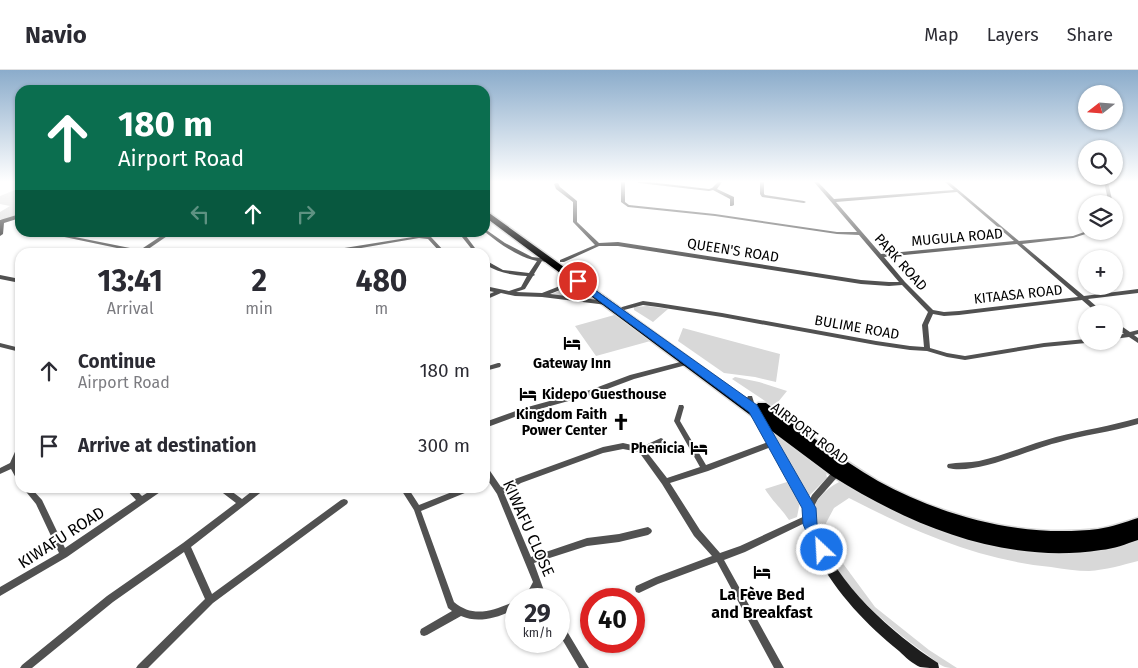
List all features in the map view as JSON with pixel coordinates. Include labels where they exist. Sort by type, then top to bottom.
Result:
[{"type":"highway","name":"AIRPORT ROAD","points":[[490,210],[551,261],[624,308],[689,362],[752,403]]},
{"type":"highway","name":"AIRPORT ROAD","points":[[490,217],[608,303],[752,403],[840,469],[896,505],[952,528],[994,539],[1065,546],[1101,544],[1138,534]]},
{"type":"highway","name":"AIRPORT ROAD","points":[[840,469],[904,500],[954,520],[996,530],[1058,538],[1097,536],[1138,524]]},
{"type":"street","points":[[576,210],[575,222],[598,245]]},
{"type":"street","points":[[666,210],[715,215],[837,234],[860,234]]},
{"type":"street","name":"PARK ROAD","points":[[840,210],[903,283],[931,312]]},
{"type":"street","points":[[980,210],[1091,305]]},
{"type":"street","points":[[0,234],[2,226],[0,222],[15,218]]},
{"type":"street","points":[[490,234],[509,247],[531,258],[551,261]]},
{"type":"street","name":"MUGULA ROAD","points":[[881,256],[1078,236]]},
{"type":"street","points":[[70,237],[122,248]]},
{"type":"street","points":[[147,248],[164,237]]},
{"type":"street","points":[[355,248],[418,237],[429,238],[438,248]]},
{"type":"street","points":[[464,237],[473,248]]},
{"type":"street","name":"QUEEN'S ROAD","points":[[551,261],[598,245],[618,244],[861,282],[903,283]]},
{"type":"street","points":[[507,293],[523,288],[532,275],[535,266],[551,261]]},
{"type":"street","points":[[490,265],[511,274],[532,275]]},
{"type":"street","points":[[0,277],[15,281]]},
{"type":"street","points":[[542,295],[578,281]]},
{"type":"street","points":[[490,289],[507,293],[608,303]]},
{"type":"street","points":[[490,296],[500,291]]},
{"type":"street","name":"KITAASA ROAD","points":[[931,312],[944,314],[959,313],[1138,292]]},
{"type":"street","name":"BULIME ROAD","points":[[624,308],[643,303],[884,344],[927,348],[947,355],[965,358],[1044,345],[1078,342]]},
{"type":"street","points":[[927,348],[925,325],[931,312]]},
{"type":"street","points":[[1123,330],[1138,341]]},
{"type":"street","points":[[1123,336],[1138,332]]},
{"type":"street","points":[[0,345],[15,349]]},
{"type":"street","points":[[490,423],[524,411],[592,392],[632,377],[689,362]]},
{"type":"street","points":[[490,368],[498,365]]},
{"type":"street","points":[[752,403],[809,513],[813,533],[847,590],[865,613],[900,644],[934,668]]},
{"type":"street","points":[[681,407],[677,421],[705,469]]},
{"type":"street","points":[[951,466],[970,465],[1056,439],[1109,429],[1138,421]]},
{"type":"street","points":[[500,492],[518,482],[603,450],[623,446],[641,450],[661,441]]},
{"type":"street","points":[[665,482],[772,444]]},
{"type":"street","points":[[641,450],[665,482],[697,533],[718,557],[779,668]]},
{"type":"street","points":[[641,588],[742,549],[809,513],[815,497],[840,469]]},
{"type":"street","points":[[0,471],[15,471]]},
{"type":"street","name":"KIWAFU CLOSE","points":[[490,482],[500,492],[539,588]]},
{"type":"street","points":[[31,493],[39,502],[64,554]]},
{"type":"street","points":[[135,493],[142,501]]},
{"type":"street","name":"KIWAFU ROAD","points":[[0,592],[64,554],[153,493]]},
{"type":"street","points":[[229,493],[242,503]]},
{"type":"street","points":[[24,668],[110,599],[186,546],[255,493]]},
{"type":"street","points":[[407,493],[417,509],[451,605],[458,613],[475,616],[493,615],[505,610]]},
{"type":"street","points":[[417,509],[457,493]]},
{"type":"street","points":[[141,668],[210,600],[344,502]]},
{"type":"street","points":[[529,561],[587,542],[619,538],[648,531]]},
{"type":"street","points":[[186,546],[210,600]]},
{"type":"street","points":[[534,588],[537,582]]},
{"type":"street","points":[[424,632],[458,613]]},
{"type":"street","points":[[570,644],[584,668]]},
{"type":"shaded area","points":[[3,210],[15,210],[15,216],[4,220],[0,219],[0,212]]},
{"type":"shaded area","points":[[576,284],[601,300],[549,295]]},
{"type":"shaded area","points":[[647,306],[668,309],[653,322],[634,310],[634,307]]},
{"type":"shaded area","points":[[618,314],[654,340],[596,356],[575,326]]},
{"type":"shaded area","points":[[683,328],[780,354],[776,382],[724,373],[678,341]]},
{"type":"shaded area","points":[[735,377],[787,391],[774,407],[732,379]]},
{"type":"shaded area","points":[[765,427],[826,472],[827,478],[808,497]]},
{"type":"shaded area","points":[[841,481],[889,508],[1111,547],[1138,540],[1138,561],[1084,571],[998,558],[972,551],[897,522],[849,498],[834,508],[826,523],[836,554],[875,607],[929,650],[957,668],[946,667],[910,642],[863,601],[836,568],[825,551],[813,522],[812,512],[821,496]]},
{"type":"shaded area","points":[[787,482],[800,502],[797,517],[789,520],[765,489]]},
{"type":"place","name":"Gateway Inn","points":[[572,343]]},
{"type":"place","name":"Kidepo Guesthouse","points":[[528,394]]},
{"type":"place","name":"Kingdom Faith Power Center","points":[[621,422]]},
{"type":"place","name":"Phenicia","points":[[699,448]]},
{"type":"place","name":"La Fève Bed and Breakfast","points":[[762,572]]},
{"type":"route","points":[[578,281],[753,409],[809,508],[808,518],[822,550]]}]
